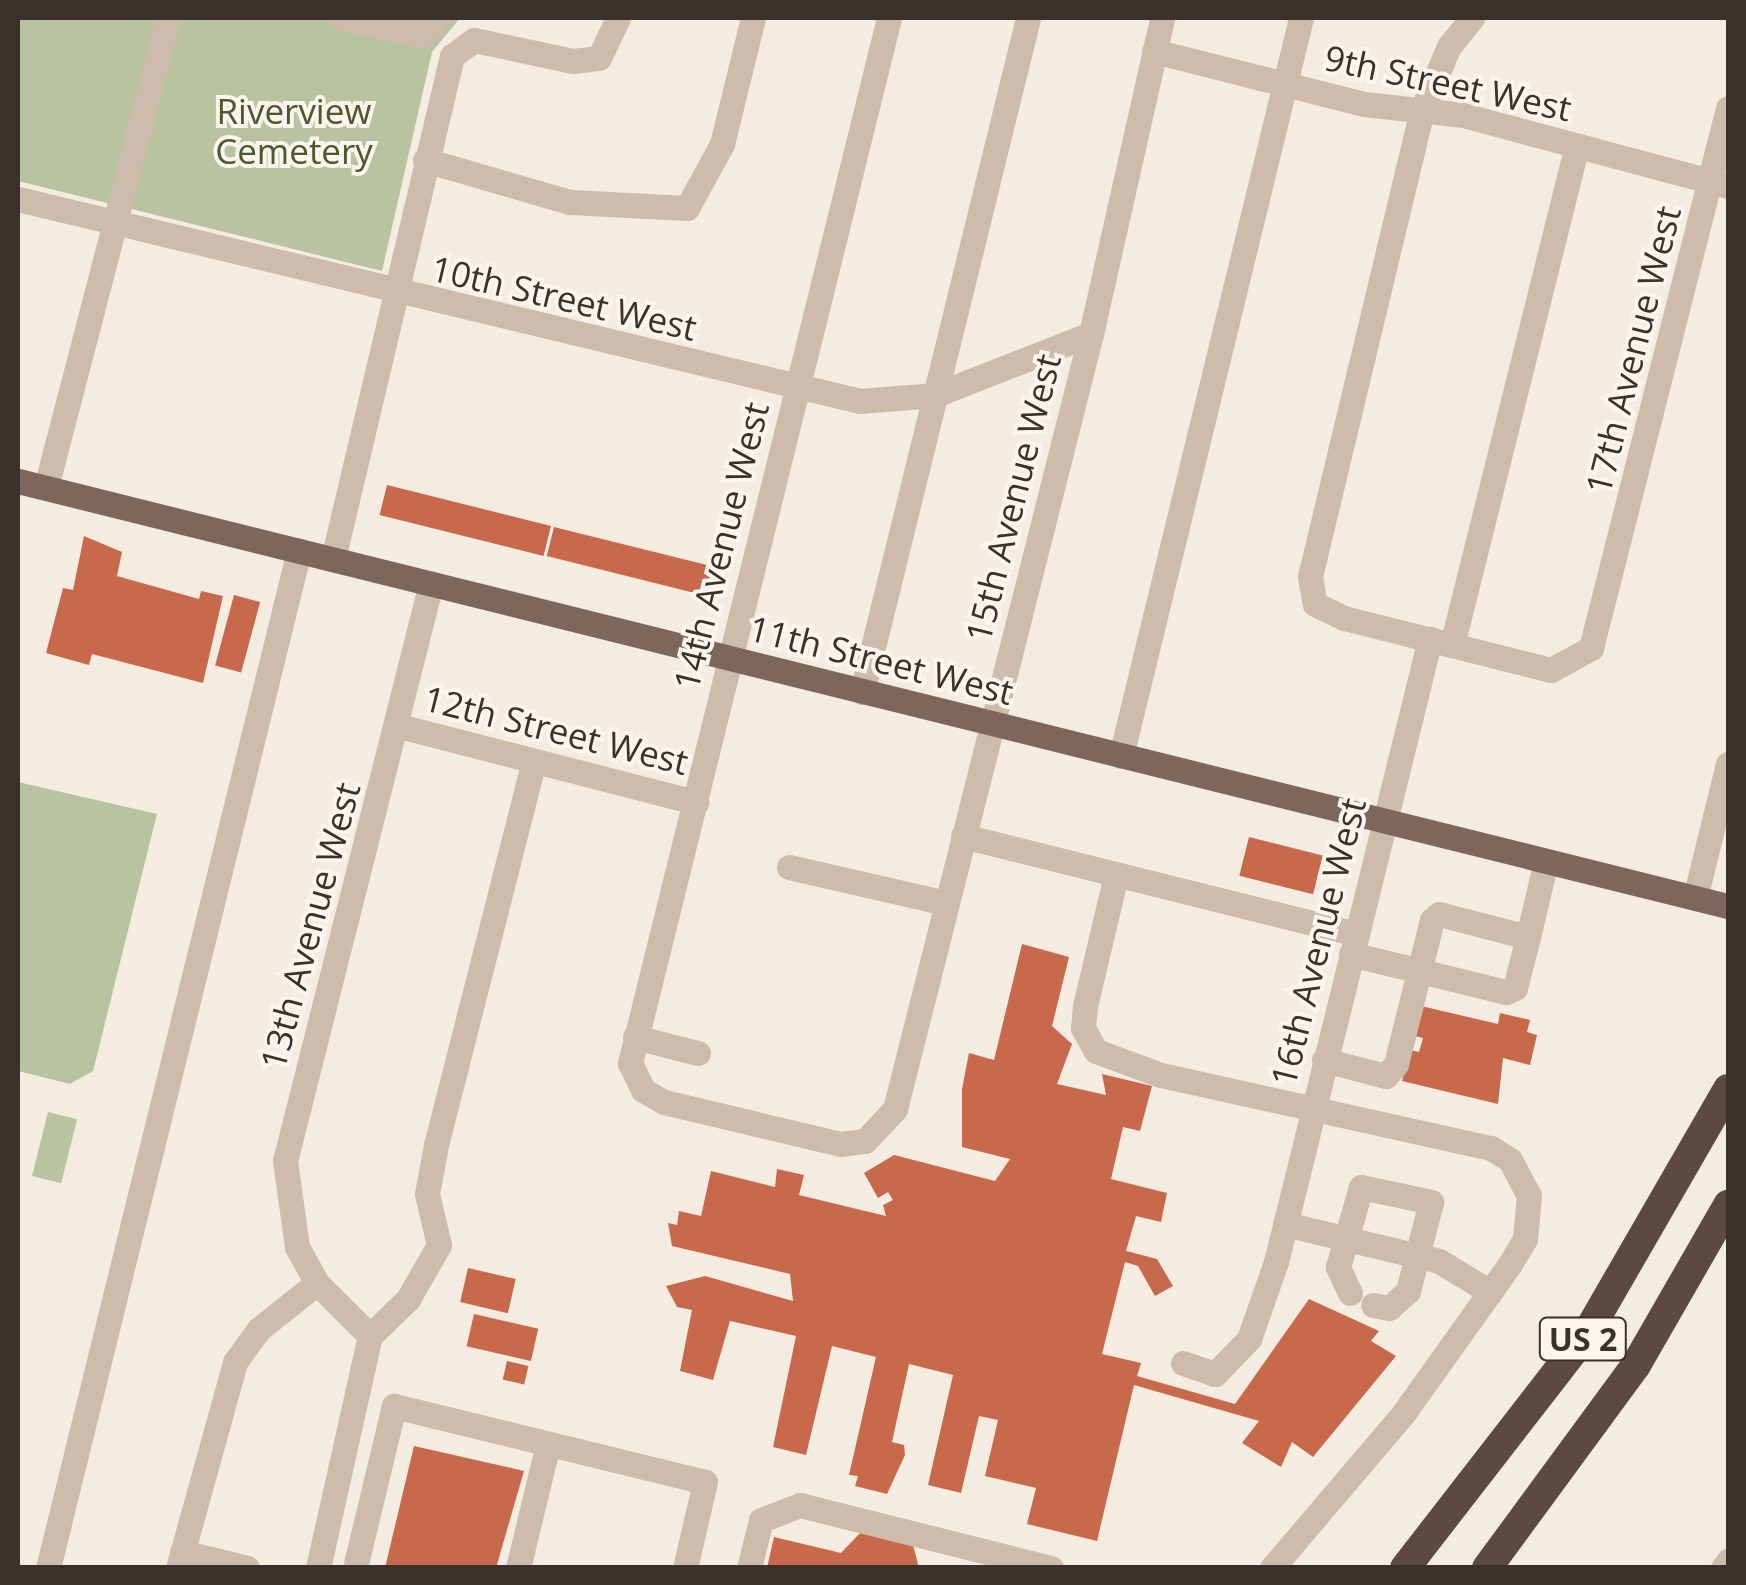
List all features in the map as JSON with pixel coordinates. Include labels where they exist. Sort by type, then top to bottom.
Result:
[{"type":"highway","name":"US 2","points":[[1405,1568],[1586,1335],[1728,1089]]},
{"type":"highway","name":"US 2","points":[[1487,1568],[1636,1365],[1728,1205]]},
{"type":"main road","name":"11th Street West","points":[[18,481],[1728,906]]},
{"type":"street","points":[[46,488],[111,223],[168,18]]},
{"type":"street","points":[[341,18],[422,36],[437,18]]},
{"type":"street","points":[[333,559],[452,56],[477,29],[573,62],[598,58],[618,18]]},
{"type":"street","points":[[426,160],[570,202],[687,208],[703,192],[722,144],[753,18]]},
{"type":"street","name":"14th Avenue West","points":[[643,1090],[630,1063],[635,1037],[889,18]]},
{"type":"street","points":[[862,692],[1028,18]]},
{"type":"street","name":"15th Avenue West","points":[[643,1090],[840,1144],[865,1141],[894,1109],[1090,334],[1162,18]]},
{"type":"street","points":[[1121,756],[1301,18]]},
{"type":"street","points":[[1441,642],[1315,604],[1315,555],[1422,110],[1449,46],[1472,18]]},
{"type":"street","name":"9th Street West","points":[[1154,51],[1284,84],[1578,145],[1719,183]]},
{"type":"street","name":"17th Avenue West","points":[[1441,642],[1551,670],[1591,648],[1606,608],[1719,183],[1728,108]]},
{"type":"street","name":"16th Avenue West","points":[[1183,1363],[1215,1374],[1249,1339],[1276,1262],[1385,821],[1441,642],[1578,145]]},
{"type":"street","name":"10th Street West","points":[[18,198],[396,294],[795,390],[860,402],[935,395],[1090,334]]},
{"type":"street","points":[[48,1568],[299,551]]},
{"type":"street","name":"13th Avenue West","points":[[370,1336],[317,1282],[285,1200],[284,1160],[399,726],[431,584]]},
{"type":"street","name":"12th Street West","points":[[399,726],[696,802]]},
{"type":"street","points":[[318,1568],[370,1336],[408,1299],[439,1245],[426,1194],[534,761]]},
{"type":"street","points":[[1695,898],[1728,764]]},
{"type":"street","points":[[963,836],[1116,875],[1354,944],[1420,970],[1506,992],[1515,988],[1546,861]]},
{"type":"street","points":[[789,867],[946,903]]},
{"type":"street","points":[[1116,875],[1084,1006],[1083,1028],[1096,1050],[1160,1075],[1492,1148],[1510,1160],[1529,1195],[1525,1239],[1490,1292],[1403,1414],[1272,1568]]},
{"type":"street","points":[[1324,1060],[1386,1076],[1396,1064],[1439,914],[1528,937]]},
{"type":"street","points":[[635,1037],[698,1053]]},
{"type":"street","points":[[1362,1187],[1431,1202],[1418,1256],[1398,1303],[1362,1299],[1338,1267],[1362,1187]]},
{"type":"street","points":[[1285,1224],[1418,1256],[1490,1292]]},
{"type":"street","points":[[247,1568],[180,1560],[234,1362],[259,1328],[317,1282]]},
{"type":"street","points":[[355,1568],[394,1406],[705,1482],[685,1568]]},
{"type":"street","points":[[518,1568],[548,1444]]},
{"type":"street","points":[[749,1568],[761,1520],[800,1505],[1050,1568]]},
{"type":"street","points":[[1723,1568],[1728,1561]]},
{"type":"green space","name":"Riverview Cemetery","points":[[18,18],[460,18],[432,52],[382,271],[18,181]]},
{"type":"green space","points":[[18,782],[157,814],[93,1071],[70,1084],[18,1071]]},
{"type":"green space","points":[[48,1112],[77,1119],[61,1183],[32,1176]]},
{"type":"building","points":[[387,485],[551,526],[543,556],[380,515]]},
{"type":"building","points":[[554,527],[720,568],[713,597],[547,556]]},
{"type":"building","points":[[84,536],[122,552],[117,576],[199,599],[201,591],[223,596],[203,683],[92,654],[89,665],[46,653],[63,588],[73,590]]},
{"type":"building","points":[[234,595],[260,602],[241,673],[215,666]]},
{"type":"building","points":[[1249,837],[1323,855],[1313,894],[1239,876]]},
{"type":"building","points":[[1022,944],[1069,957],[1052,1026],[1072,1044],[1057,1084],[1106,1095],[1102,1074],[1152,1086],[1140,1131],[1123,1127],[1111,1179],[1167,1193],[1161,1222],[1136,1216],[1126,1251],[1157,1259],[1173,1286],[1155,1296],[1138,1266],[1125,1262],[1102,1354],[1141,1363],[1137,1376],[1235,1404],[1309,1299],[1379,1331],[1371,1341],[1396,1356],[1313,1457],[1292,1442],[1281,1467],[1242,1443],[1259,1421],[1134,1385],[1097,1541],[1027,1524],[1036,1488],[985,1476],[998,1420],[979,1416],[961,1493],[928,1485],[953,1375],[909,1364],[892,1442],[904,1445],[905,1455],[887,1494],[855,1486],[858,1476],[849,1475],[876,1357],[832,1346],[806,1455],[773,1447],[796,1336],[730,1321],[713,1380],[680,1371],[692,1310],[677,1307],[666,1286],[705,1276],[793,1301],[790,1274],[672,1246],[668,1223],[677,1225],[679,1211],[701,1216],[711,1171],[775,1187],[777,1169],[804,1175],[799,1195],[886,1216],[883,1205],[893,1200],[888,1192],[878,1198],[864,1173],[894,1155],[995,1181],[1010,1159],[962,1147],[962,1089],[969,1053],[994,1060]]},
{"type":"building","points":[[1421,1006],[1498,1024],[1500,1013],[1530,1020],[1527,1032],[1537,1035],[1530,1065],[1503,1058],[1498,1104],[1402,1081],[1410,1050],[1419,1052],[1423,1038],[1414,1036]]},
{"type":"building","points":[[468,1268],[516,1279],[508,1313],[460,1302]]},
{"type":"building","points":[[474,1314],[538,1329],[531,1361],[467,1346]]},
{"type":"building","points":[[507,1361],[528,1366],[524,1384],[503,1380]]},
{"type":"building","points":[[414,1446],[524,1471],[496,1568],[385,1568]]},
{"type":"building","points":[[861,1532],[913,1545],[919,1568],[767,1568],[774,1537],[841,1553]]}]
